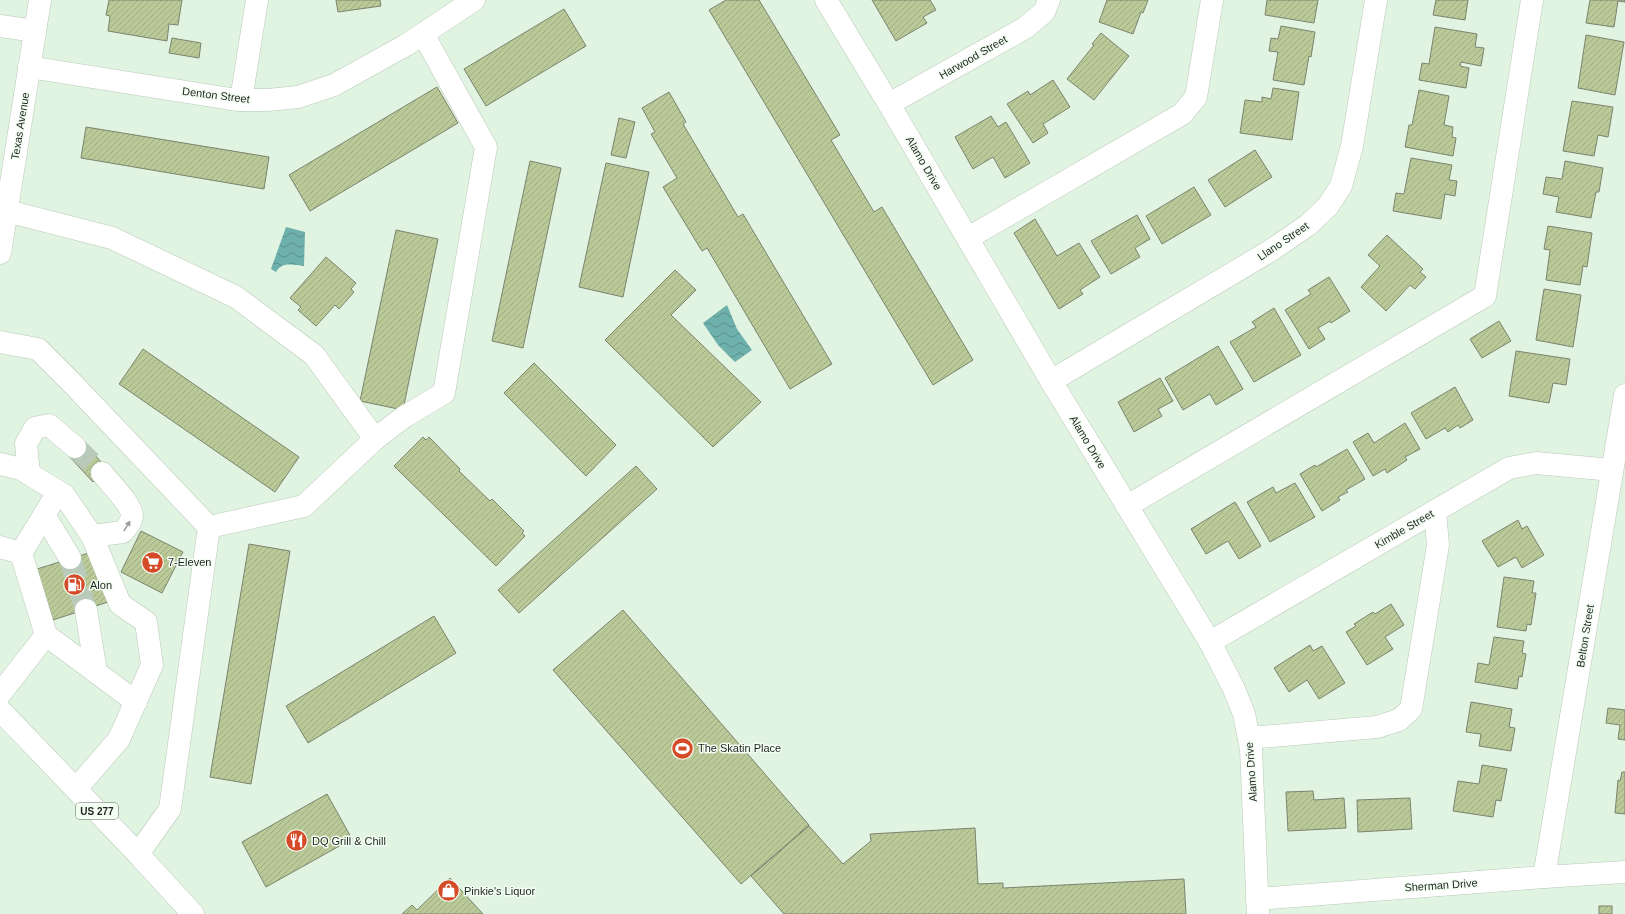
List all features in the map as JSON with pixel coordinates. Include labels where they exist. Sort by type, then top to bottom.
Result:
[{"type":"main road","name":"Texas Avenue","points":[[0,252],[40,0]]},
{"type":"main road","points":[[241,100],[257,0]]},
{"type":"main road","name":"Denton Street","points":[[29,67],[241,100],[268,100],[298,97],[334,85],[423,34],[474,0]]},
{"type":"main road","name":"Alamo Drive","points":[[826,0],[889,104],[1051,381],[1210,642],[1234,689],[1244,714],[1251,749],[1258,906]]},
{"type":"main road","name":"Harwood Street","points":[[889,104],[1025,28],[1044,12],[1049,0]]},
{"type":"main road","points":[[968,238],[1182,114],[1196,97],[1212,0]]},
{"type":"main road","name":"Llano Street","points":[[1051,381],[1270,251],[1308,225],[1328,206],[1341,186],[1352,146],[1376,0]]},
{"type":"main road","points":[[1127,506],[1485,296],[1532,0]]},
{"type":"main road","points":[[0,26],[35,31]]},
{"type":"main road","points":[[209,527],[304,506],[375,439],[404,416],[444,393],[486,147],[423,34]]},
{"type":"main road","points":[[7,211],[112,238],[236,297],[314,355],[375,439]]},
{"type":"main road","points":[[0,342],[38,349],[72,382],[209,527]]},
{"type":"main road","name":"Belton Street","points":[[1544,877],[1625,395]]},
{"type":"main road","points":[[29,474],[26,444],[35,428],[49,425],[74,447]]},
{"type":"main road","name":"Kimble Street","points":[[1210,642],[1509,468],[1536,463],[1612,470]]},
{"type":"main road","points":[[0,464],[21,468],[64,495],[92,536],[120,604],[146,622],[152,665],[120,739],[76,789]]},
{"type":"main road","points":[[92,536],[123,532],[130,524],[132,516],[130,508],[102,473]]},
{"type":"main road","points":[[58,492],[21,553],[46,635],[136,702]]},
{"type":"main road","points":[[1249,738],[1377,728],[1399,720],[1411,709],[1438,545],[1435,511]]},
{"type":"main road","points":[[44,515],[70,558]]},
{"type":"main road","points":[[138,854],[170,809],[209,527]]},
{"type":"main road","points":[[0,547],[21,553]]},
{"type":"main road","points":[[86,610],[96,672]]},
{"type":"main road","points":[[0,694],[46,635]]},
{"type":"main road","name":"US 277","points":[[0,710],[138,854],[193,914]]},
{"type":"main road","name":"Sherman Drive","points":[[1258,906],[1544,877],[1625,872]]},
{"type":"water","points":[[286,227],[305,232],[304,266],[285,265],[276,272],[271,269]]},
{"type":"water","points":[[727,305],[737,329],[752,350],[735,362],[718,345],[703,323]]},
{"type":"building","points":[[109,0],[182,0],[178,25],[169,24],[167,41],[108,31],[110,16],[106,15]]},
{"type":"building","points":[[336,0],[380,0],[381,6],[338,12]]},
{"type":"building","points":[[726,0],[759,0],[840,135],[831,140],[874,212],[882,207],[973,360],[933,385],[709,10]]},
{"type":"building","points":[[872,0],[930,0],[936,10],[923,17],[927,23],[896,41]]},
{"type":"building","points":[[1107,0],[1148,0],[1143,13],[1141,12],[1133,34],[1099,22]]},
{"type":"building","points":[[1267,0],[1318,0],[1314,23],[1265,15]]},
{"type":"building","points":[[1436,0],[1468,0],[1465,20],[1433,15]]},
{"type":"building","points":[[1590,0],[1625,0],[1625,2],[1618,1],[1614,27],[1586,23]]},
{"type":"building","points":[[564,9],[586,46],[486,106],[464,69]]},
{"type":"building","points":[[1281,26],[1315,32],[1304,85],[1273,80],[1278,52],[1269,51],[1271,38],[1278,39]]},
{"type":"building","points":[[1435,27],[1477,34],[1475,47],[1484,48],[1481,66],[1461,62],[1460,66],[1469,68],[1466,88],[1419,80],[1422,63],[1429,64]]},
{"type":"building","points":[[1101,33],[1129,56],[1094,100],[1067,79],[1094,45],[1092,44]]},
{"type":"building","points":[[1586,35],[1624,42],[1615,95],[1578,88]]},
{"type":"building","points":[[172,38],[201,43],[199,58],[169,53]]},
{"type":"building","points":[[1053,80],[1070,107],[1043,124],[1048,133],[1033,143],[1007,104],[1028,91],[1030,95]]},
{"type":"building","points":[[437,87],[458,123],[310,211],[289,175]]},
{"type":"building","points":[[1273,88],[1299,92],[1292,140],[1240,133],[1245,100],[1262,102],[1262,97],[1271,99]]},
{"type":"building","points":[[1419,90],[1449,96],[1444,125],[1453,127],[1452,137],[1456,138],[1453,156],[1405,147],[1409,125],[1412,125]]},
{"type":"building","points":[[669,92],[686,122],[683,124],[738,217],[743,214],[832,364],[790,389],[707,248],[702,251],[663,187],[677,178],[651,134],[655,132],[642,108]]},
{"type":"building","points":[[1572,101],[1613,107],[1608,137],[1598,135],[1594,156],[1563,151]]},
{"type":"building","points":[[991,116],[998,127],[1006,122],[1030,163],[1005,178],[993,157],[973,169],[955,137]]},
{"type":"building","points":[[619,118],[635,122],[626,158],[611,155]]},
{"type":"building","points":[[86,127],[269,157],[264,189],[81,158]]},
{"type":"building","points":[[1255,150],[1272,177],[1225,207],[1208,180]]},
{"type":"building","points":[[1411,158],[1452,165],[1449,180],[1457,181],[1455,196],[1445,194],[1441,219],[1393,211],[1396,193],[1404,194]]},
{"type":"building","points":[[530,161],[561,168],[523,348],[492,341]]},
{"type":"building","points":[[1565,161],[1603,168],[1599,192],[1596,192],[1591,218],[1556,212],[1559,197],[1543,194],[1546,177],[1562,179]]},
{"type":"building","points":[[606,163],[649,172],[623,297],[579,287]]},
{"type":"building","points":[[1194,187],[1211,215],[1162,244],[1146,216]]},
{"type":"building","points":[[1137,215],[1150,239],[1135,248],[1140,257],[1111,274],[1091,241]]},
{"type":"building","points":[[1035,219],[1057,256],[1079,243],[1100,277],[1080,290],[1083,294],[1059,309],[1014,233]]},
{"type":"building","points":[[1548,226],[1592,233],[1587,267],[1583,266],[1580,285],[1546,280],[1550,250],[1544,249]]},
{"type":"building","points":[[396,230],[438,239],[403,410],[360,401]]},
{"type":"building","points":[[1387,235],[1423,269],[1420,272],[1426,277],[1415,289],[1410,285],[1386,311],[1361,287],[1380,266],[1368,255]]},
{"type":"building","points":[[326,257],[356,283],[351,289],[354,292],[339,309],[335,305],[316,326],[298,310],[301,307],[290,298]]},
{"type":"building","points":[[675,270],[696,290],[671,315],[761,402],[713,447],[605,340]]},
{"type":"building","points":[[1329,277],[1350,311],[1331,323],[1330,321],[1318,328],[1325,339],[1309,349],[1285,310],[1311,294],[1308,290]]},
{"type":"building","points":[[1544,289],[1581,295],[1573,347],[1536,340]]},
{"type":"building","points":[[1274,308],[1301,355],[1254,382],[1230,342],[1256,327],[1252,322]]},
{"type":"building","points":[[1499,321],[1511,341],[1482,358],[1470,339]]},
{"type":"building","points":[[1218,346],[1243,389],[1216,405],[1210,394],[1183,410],[1165,378]]},
{"type":"building","points":[[143,349],[299,457],[275,492],[119,384]]},
{"type":"building","points":[[1516,351],[1570,359],[1566,385],[1553,383],[1549,403],[1509,396]]},
{"type":"building","points":[[534,363],[616,445],[586,476],[504,393]]},
{"type":"building","points":[[1160,378],[1173,401],[1158,409],[1162,416],[1134,432],[1118,402]]},
{"type":"building","points":[[1455,387],[1473,420],[1460,428],[1458,425],[1448,432],[1445,428],[1426,439],[1411,413]]},
{"type":"building","points":[[1405,423],[1420,449],[1405,457],[1407,460],[1387,473],[1385,469],[1373,476],[1353,442],[1368,433],[1374,443]]},
{"type":"building","points":[[423,437],[426,440],[429,437],[460,469],[459,471],[490,501],[492,499],[524,531],[522,533],[525,536],[496,566],[394,466]]},
{"type":"building","points":[[82,440],[107,469],[93,482],[67,454]]},
{"type":"building","points":[[1347,449],[1365,479],[1346,490],[1348,492],[1338,497],[1340,500],[1322,511],[1300,474],[1315,465],[1316,467]]},
{"type":"building","points":[[636,466],[657,489],[519,613],[498,590]]},
{"type":"building","points":[[1295,483],[1315,517],[1270,542],[1247,502],[1273,487],[1276,493]]},
{"type":"building","points":[[1235,502],[1261,546],[1239,559],[1228,541],[1206,554],[1191,529]]},
{"type":"building","points":[[1518,520],[1522,529],[1527,526],[1544,555],[1522,568],[1516,557],[1498,567],[1482,541]]},
{"type":"building","name":"7-Eleven","points":[[141,531],[183,552],[162,593],[121,572]]},
{"type":"building","points":[[249,544],[290,551],[251,784],[210,777]]},
{"type":"building","name":"Alon","points":[[95,551],[111,601],[53,620],[37,569]]},
{"type":"building","points":[[1504,577],[1534,581],[1532,593],[1536,593],[1531,625],[1527,624],[1526,631],[1497,627]]},
{"type":"building","points":[[1391,604],[1404,625],[1385,637],[1393,649],[1367,665],[1346,632],[1356,626],[1354,624],[1373,612],[1375,614]]},
{"type":"building","name":"The Skatin Place","points":[[623,610],[809,825],[741,884],[553,670]]},
{"type":"building","points":[[434,616],[456,653],[308,743],[286,706]]},
{"type":"building","points":[[1494,637],[1524,641],[1522,653],[1526,654],[1522,677],[1519,676],[1517,689],[1475,682],[1478,663],[1489,665]]},
{"type":"building","points":[[1310,645],[1313,651],[1322,646],[1345,683],[1319,699],[1307,680],[1289,692],[1274,668]]},
{"type":"building","points":[[1471,702],[1512,709],[1509,727],[1515,728],[1511,751],[1479,746],[1481,734],[1466,732]]},
{"type":"building","points":[[1608,708],[1625,710],[1625,740],[1618,739],[1620,725],[1606,723]]},
{"type":"building","points":[[1482,765],[1507,769],[1501,801],[1496,800],[1493,817],[1453,811],[1458,781],[1479,784]]},
{"type":"building","points":[[1622,772],[1625,772],[1625,814],[1615,813],[1618,780],[1620,781]]},
{"type":"building","points":[[1313,791],[1314,800],[1344,798],[1346,828],[1288,831],[1286,792]]},
{"type":"building","name":"DQ Grill & Chill","points":[[327,794],[352,839],[266,887],[242,842]]},
{"type":"building","points":[[1410,798],[1412,829],[1358,832],[1357,800]]},
{"type":"building","points":[[809,826],[843,864],[871,841],[870,834],[975,828],[978,884],[1003,883],[1003,888],[1184,879],[1186,914],[784,914],[751,876]]},
{"type":"building","name":"Pinkie's Liquor","points":[[450,878],[483,914],[402,914],[412,905],[417,910]]},
{"type":"building","points":[[1599,906],[1612,906],[1612,914],[1599,914]]},
{"type":"tunnel","points":[[75,447],[102,473]]},
{"type":"tunnel","points":[[70,558],[86,610]]},
{"type":"place","name":"7-Eleven","points":[[152,562]]},
{"type":"place","name":"Alon","points":[[74,585]]},
{"type":"place","name":"The Skatin Place","points":[[682,748]]},
{"type":"place","name":"DQ Grill & Chill","points":[[297,841]]},
{"type":"place","name":"Pinkie's Liquor","points":[[449,891]]}]
